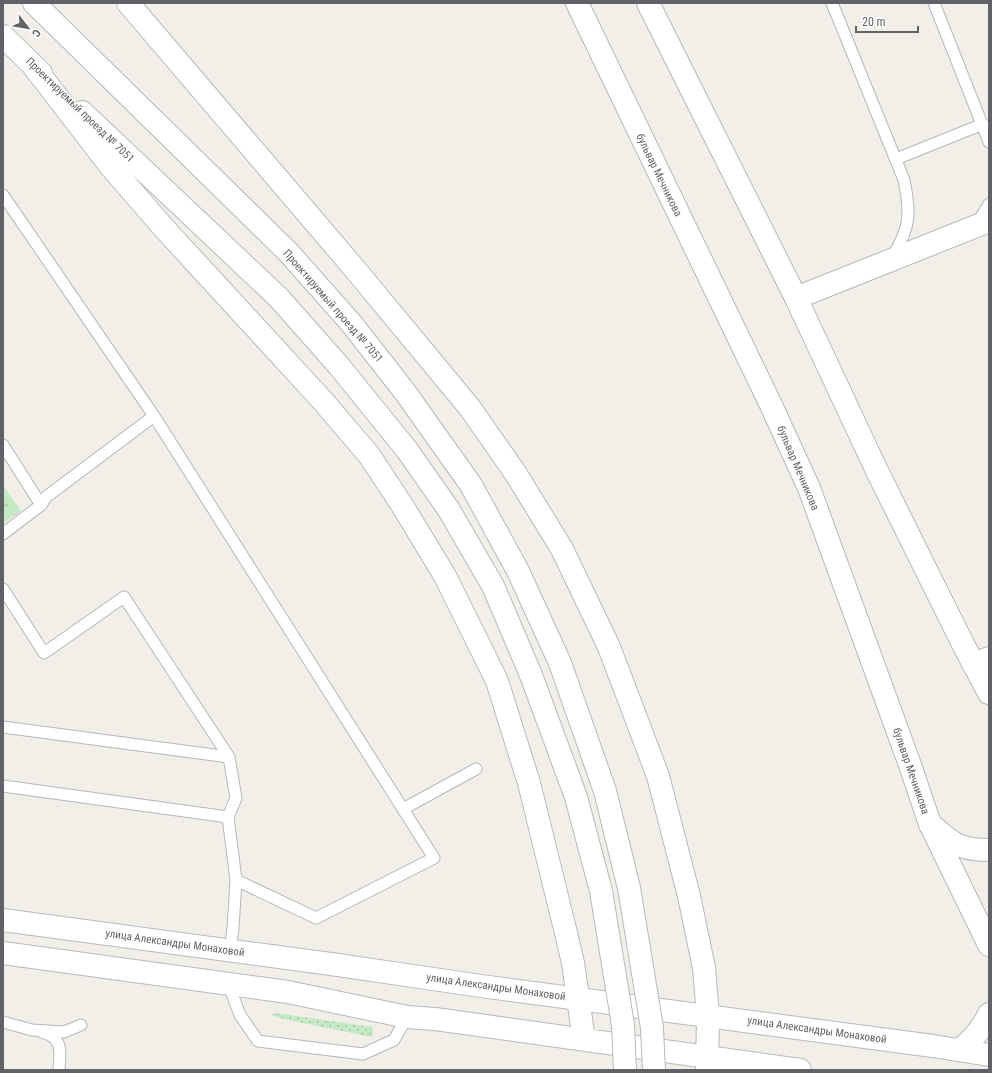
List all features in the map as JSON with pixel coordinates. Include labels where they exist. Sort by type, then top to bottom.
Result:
[{"type":"main road","name":"Проектируемый проезд № 7051","points":[[34,3],[288,252],[351,323],[405,392],[471,485],[518,571],[560,663],[605,791],[629,888],[652,1028],[654,1070]]},
{"type":"main road","points":[[128,3],[349,262],[470,408],[516,474],[562,549],[610,647],[658,776],[691,903],[704,968],[708,1016],[707,1064]]},
{"type":"main road","name":"бульвар Мечникова","points":[[577,3],[771,405],[809,488],[930,824],[989,945]]},
{"type":"main road","points":[[648,3],[796,298],[874,466],[981,661],[989,693]]},
{"type":"main road","name":"Проектируемый проезд № 7051","points":[[3,36],[279,298],[339,366],[407,450],[449,510],[493,586],[531,675],[576,797],[601,891],[623,1026],[625,1070]]},
{"type":"main road","points":[[31,63],[116,173],[163,227],[322,400],[369,455],[402,505],[445,576],[496,681],[529,782],[566,932],[584,1040]]},
{"type":"main road","points":[[796,298],[989,221]]},
{"type":"main road","points":[[930,824],[952,843],[971,850],[989,850]]},
{"type":"main road","name":"улица Александры Монаховой","points":[[3,920],[989,1055]]},
{"type":"main road","points":[[3,953],[288,992],[407,1017],[435,1019],[584,1040],[707,1064],[800,1070]]},
{"type":"main road","points":[[959,1050],[970,1042],[984,1024],[989,1014]]},
{"type":"lane","points":[[832,3],[896,159],[906,193],[909,220],[904,236],[890,261]]},
{"type":"lane","points":[[934,3],[989,142]]},
{"type":"lane","points":[[896,159],[983,124]]},
{"type":"lane","points":[[3,195],[154,416],[434,858],[316,918],[236,880]]},
{"type":"lane","points":[[966,231],[978,222],[989,204]]},
{"type":"lane","points":[[3,534],[41,505],[46,497],[154,416]]},
{"type":"lane","points":[[3,445],[41,505]]},
{"type":"lane","points":[[3,589],[44,653],[124,597],[229,757],[236,798],[228,817],[236,880],[230,951]]},
{"type":"lane","points":[[3,727],[229,757]]},
{"type":"lane","points":[[404,809],[476,769]]},
{"type":"lane","points":[[3,786],[228,817]]},
{"type":"lane","points":[[228,983],[240,1015],[258,1041],[363,1054],[394,1040],[407,1017]]},
{"type":"lane","points":[[3,1022],[51,1034],[57,1040],[60,1049],[59,1070]]},
{"type":"lane","points":[[32,1030],[64,1032],[81,1024]]},
{"type":"green space","points":[[3,485],[21,511],[3,523]]},
{"type":"green space","points":[[275,1013],[373,1027],[372,1037],[270,1015]]}]
